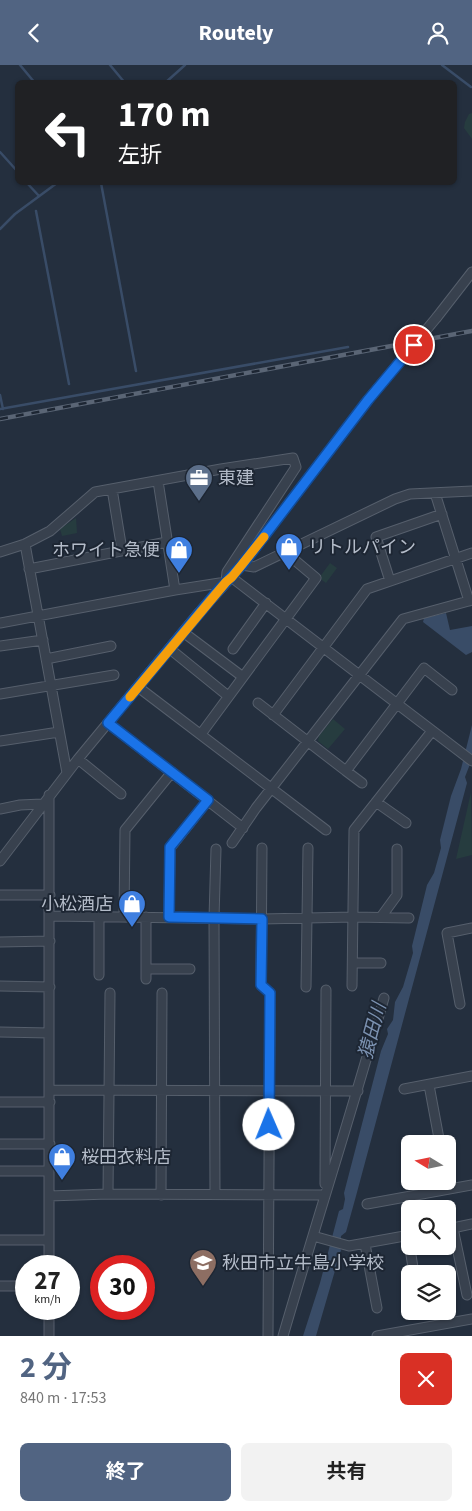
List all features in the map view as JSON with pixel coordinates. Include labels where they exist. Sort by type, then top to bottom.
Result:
[{"type":"street","points":[[0,861],[78,759],[183,632],[242,565],[368,400],[472,272]]},
{"type":"street","points":[[0,552],[25,544],[50,531],[95,492],[293,458],[296,467],[227,572],[229,580]]},
{"type":"street","points":[[158,481],[175,589]]},
{"type":"street","points":[[112,489],[122,550]]},
{"type":"street","points":[[242,565],[254,567],[395,499],[410,494],[472,491]]},
{"type":"street","points":[[232,843],[272,788],[403,619],[470,601],[435,493]]},
{"type":"street","points":[[390,581],[376,537],[442,514]]},
{"type":"street","points":[[29,569],[167,542]]},
{"type":"street","points":[[25,544],[67,773]]},
{"type":"street","points":[[201,734],[316,578],[285,552]]},
{"type":"street","points":[[273,715],[367,589],[472,553]]},
{"type":"street","points":[[0,623],[229,580],[266,603],[472,761]]},
{"type":"street","points":[[232,649],[266,603]]},
{"type":"street","points":[[183,632],[243,677]]},
{"type":"street","points":[[0,646],[43,640]]},
{"type":"street","points":[[46,659],[111,646]]},
{"type":"street","points":[[170,649],[228,696]]},
{"type":"street","points":[[346,771],[424,668],[452,690]]},
{"type":"street","points":[[0,694],[114,675]]},
{"type":"street","points":[[138,687],[326,830]]},
{"type":"street","points":[[258,703],[362,783]]},
{"type":"street","points":[[108,723],[242,828]]},
{"type":"street","points":[[0,741],[59,731]]},
{"type":"street","points":[[352,986],[354,830],[432,731]]},
{"type":"street","points":[[78,759],[121,794]]},
{"type":"street","points":[[124,917],[125,830],[172,772]]},
{"type":"street","points":[[49,795],[50,1255]]},
{"type":"street","points":[[169,917],[170,847],[208,800]]},
{"type":"street","points":[[376,802],[406,823]]},
{"type":"street","points":[[0,809],[20,805],[42,804]]},
{"type":"street","points":[[262,848],[261,985],[270,993],[268,1336]]},
{"type":"street","points":[[215,1193],[214,918],[216,849]]},
{"type":"street","points":[[306,987],[308,849]]},
{"type":"street","points":[[381,917],[397,895],[396,849]]},
{"type":"street","points":[[0,895],[50,895]]},
{"type":"street","points":[[50,916],[262,919],[307,917],[410,918]]},
{"type":"street","points":[[99,916],[99,975]]},
{"type":"street","points":[[146,917],[146,979]]},
{"type":"street","points":[[460,1004],[447,933],[472,928]]},
{"type":"street","points":[[0,941],[50,941]]},
{"type":"street","points":[[353,963],[381,963]]},
{"type":"street","points":[[146,969],[190,969]]},
{"type":"street","points":[[0,986],[50,987]]},
{"type":"street","points":[[325,1195],[324,1091],[326,990]]},
{"type":"street","points":[[108,1194],[110,993]]},
{"type":"street","points":[[161,1195],[162,993]]},
{"type":"street","points":[[283,1336],[358,1091],[384,998]]},
{"type":"street","points":[[0,1033],[50,1033]]},
{"type":"street","points":[[404,1089],[472,1075]]},
{"type":"street","points":[[429,1085],[438,1135]]},
{"type":"street","points":[[50,1090],[358,1091]]},
{"type":"street","points":[[0,1102],[50,1103]]},
{"type":"street","points":[[0,1144],[50,1144]]},
{"type":"street","points":[[0,1171],[50,1171]]},
{"type":"street","points":[[367,1204],[472,1185]]},
{"type":"street","points":[[50,1197],[108,1194],[215,1193],[325,1195]]},
{"type":"street","points":[[456,1227],[472,1224]]},
{"type":"street","points":[[313,1236],[346,1246],[401,1237]]},
{"type":"street","points":[[0,1240],[49,1240]]},
{"type":"street","points":[[365,1244],[377,1308]]},
{"type":"street","points":[[456,1252],[467,1295]]},
{"type":"street","points":[[0,1286],[15,1286]]},
{"type":"street","points":[[377,1336],[403,1333],[472,1319]]},
{"type":"street","points":[[49,1336],[50,1320]]},
{"type":"green space","points":[[472,113],[472,139],[464,128],[469,114]]},
{"type":"green space","points":[[76,518],[77,533],[62,536],[60,529]]},
{"type":"green space","points":[[330,563],[337,568],[326,583],[319,578]]},
{"type":"green space","points":[[333,719],[345,729],[328,749],[318,741],[319,736]]},
{"type":"green space","points":[[471,792],[472,855],[456,859]]},
{"type":"water","points":[[446,613],[450,630],[472,626],[472,652],[466,655],[423,622],[424,618]]},
{"type":"water","points":[[472,725],[472,759],[465,777],[467,783],[356,1196],[346,1232],[341,1236],[341,1250],[316,1336],[303,1336],[320,1283],[339,1211],[343,1209],[344,1193],[381,1051],[388,1034],[387,1029],[393,1020],[395,1002],[403,987],[413,953],[412,946],[427,885],[434,873],[451,796],[461,769]]},
{"type":"waterway","points":[[20,65],[32,80]]},
{"type":"waterway","points":[[110,65],[122,80]]},
{"type":"waterway","points":[[168,80],[185,65]]},
{"type":"waterway","points":[[442,65],[471,87]]},
{"type":"waterway","points":[[0,152],[15,169]]},
{"type":"waterway","points":[[29,185],[39,196]]},
{"type":"waterway","points":[[0,229],[15,214],[54,185]]},
{"type":"waterway","points":[[101,185],[136,371]]},
{"type":"waterway","points":[[36,211],[69,384]]},
{"type":"waterway","points":[[0,409],[348,347]]},
{"type":"waterway","points":[[0,395],[3,409]]},
{"type":"railway","points":[[0,419],[472,331]]},
{"type":"slow traffic","points":[[130,697],[264,537]]},
{"type":"place","name":"東建","points":[[199,502]]},
{"type":"place","name":"リトルパイン","points":[[289,571]]},
{"type":"place","name":"ホワイト急便","points":[[179,574]]},
{"type":"place","name":"小松酒店","points":[[132,928]]},
{"type":"place","name":"桜田衣料店","points":[[62,1181]]},
{"type":"place","name":"秋田市立牛島小学校","points":[[203,1287]]},
{"type":"route","points":[[269,1125],[270,993],[261,985],[262,919],[169,917],[170,847],[208,800],[108,723],[216,593],[242,565],[368,400],[414,345]]},
{"type":"water label","name":"猿田川","points":[[373,1031]]}]
